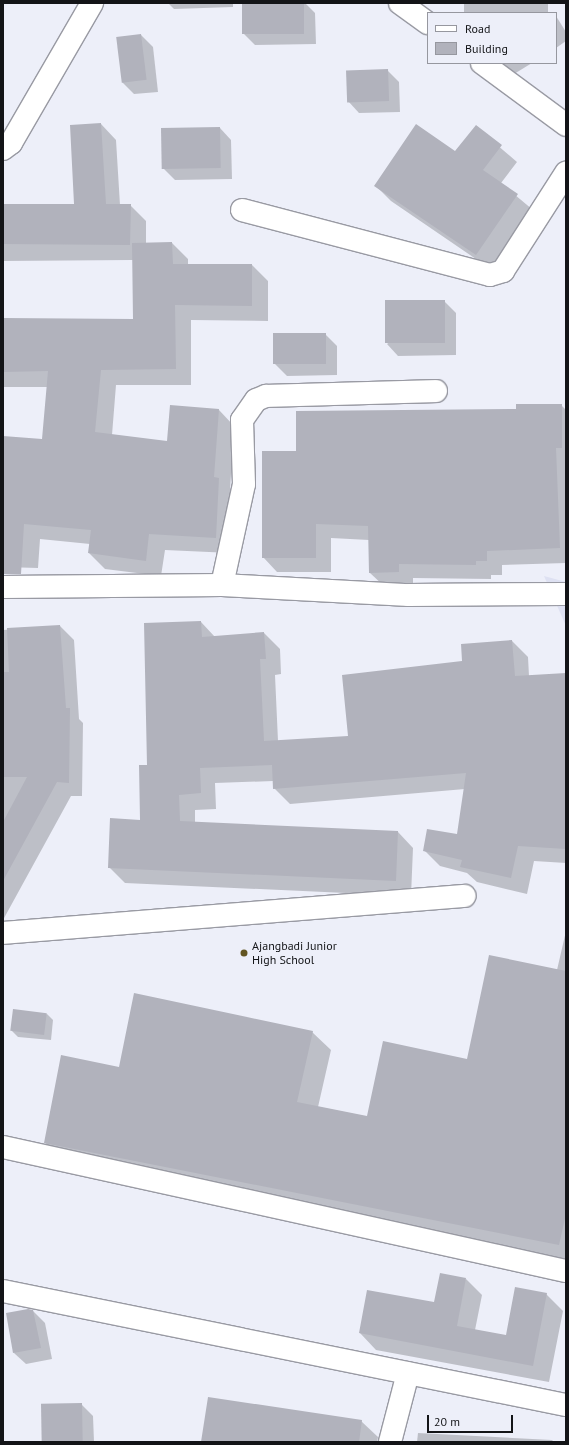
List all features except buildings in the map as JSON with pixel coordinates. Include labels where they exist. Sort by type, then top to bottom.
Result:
[{"type":"street","points":[[3,149],[11,143],[92,3]]},
{"type":"street","points":[[409,5],[427,22]]},
{"type":"street","points":[[483,64],[566,125]]},
{"type":"street","points":[[242,210],[490,275],[503,271],[566,172]]},
{"type":"street","points":[[222,585],[244,484],[242,420],[256,400],[266,396],[436,391]]},
{"type":"street","points":[[3,586],[222,585],[409,595],[566,594]]},
{"type":"street","points":[[3,933],[465,896]]},
{"type":"street","points":[[3,1147],[566,1272]]},
{"type":"street","points":[[3,1291],[566,1405]]},
{"type":"street","points":[[390,1442],[408,1373]]},
{"type":"shaded area","points":[[544,576],[566,582],[566,626]]},
{"type":"place","name":"Ajangbadi Junior High School","points":[[244,953]]}]
